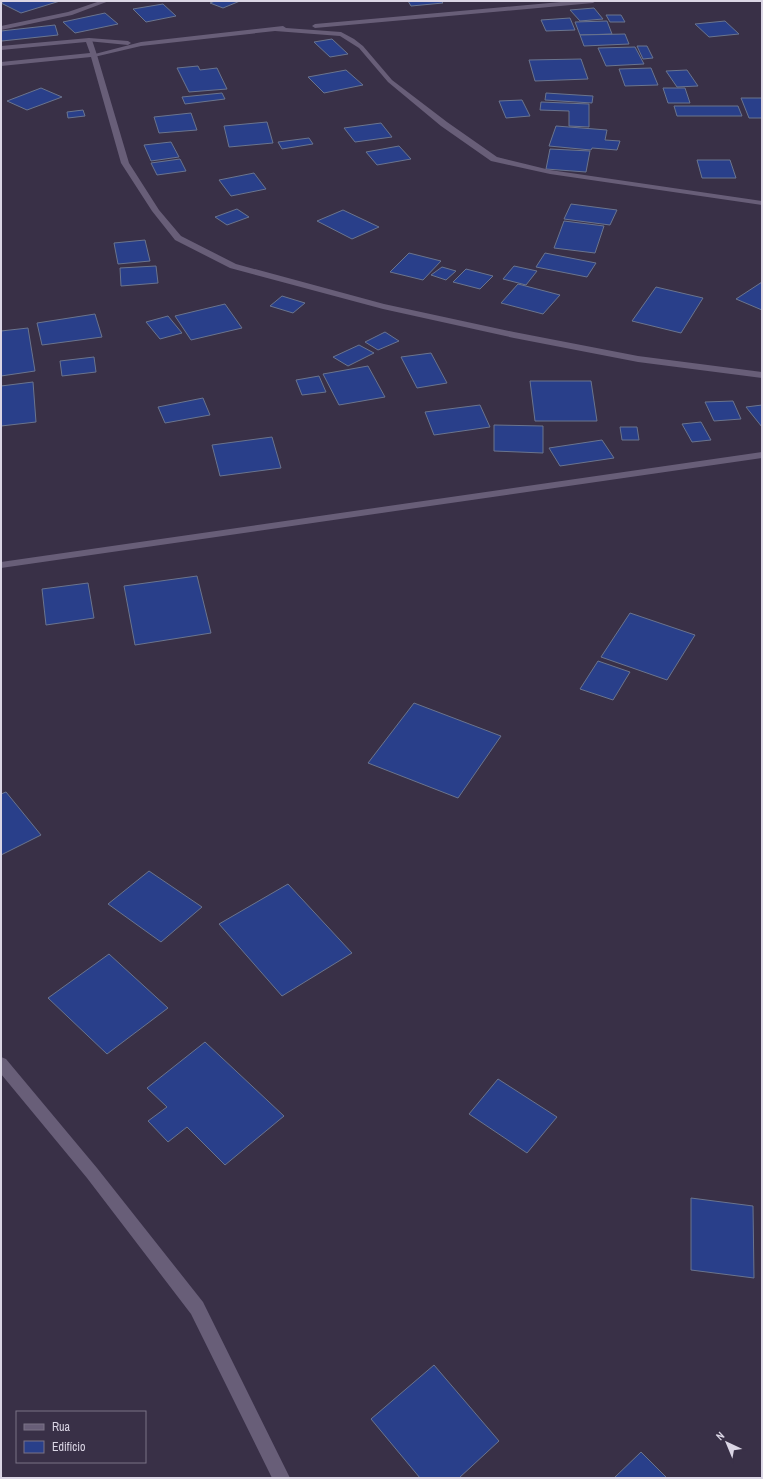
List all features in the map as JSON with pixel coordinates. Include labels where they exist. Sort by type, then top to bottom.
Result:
[{"type":"street","points":[[1,28],[70,14],[106,1]]},
{"type":"street","points":[[1,64],[94,55],[141,44],[276,29],[593,1]]},
{"type":"street","points":[[276,29],[342,34],[362,47],[390,81],[444,124],[494,159],[550,172],[762,203]]},
{"type":"street","points":[[1,48],[89,40],[141,44]]},
{"type":"street","points":[[89,40],[125,163],[156,211],[178,238],[232,266],[383,306],[514,335],[638,359],[762,375]]},
{"type":"street","points":[[1,565],[762,455]]},
{"type":"street","points":[[1,1063],[92,1173],[197,1308],[281,1478]]},
{"type":"building","points":[[4,1],[60,1],[21,13],[1,3]]},
{"type":"building","points":[[215,1],[240,1],[223,8],[210,3]]},
{"type":"building","points":[[408,1],[441,1],[443,3],[411,6]]},
{"type":"building","points":[[163,4],[176,16],[146,22],[133,9]]},
{"type":"building","points":[[594,8],[603,19],[580,21],[570,10]]},
{"type":"building","points":[[105,13],[118,24],[75,33],[63,22]]},
{"type":"building","points":[[606,15],[621,15],[625,22],[610,22]]},
{"type":"building","points":[[570,18],[575,30],[546,31],[541,20]]},
{"type":"building","points":[[607,21],[612,34],[580,35],[575,22]]},
{"type":"building","points":[[725,21],[739,34],[709,37],[695,24]]},
{"type":"building","points":[[55,25],[58,35],[2,41],[1,39],[1,31]]},
{"type":"building","points":[[625,34],[629,44],[584,46],[580,35]]},
{"type":"building","points":[[332,39],[348,54],[330,57],[314,42]]},
{"type":"building","points":[[637,46],[647,46],[653,58],[643,59]]},
{"type":"building","points":[[635,47],[644,64],[606,66],[598,48]]},
{"type":"building","points":[[581,59],[588,79],[535,81],[529,60]]},
{"type":"building","points":[[198,66],[200,70],[217,68],[227,89],[189,92],[177,68]]},
{"type":"building","points":[[651,68],[658,85],[625,86],[619,69]]},
{"type":"building","points":[[346,70],[363,85],[324,93],[308,77]]},
{"type":"building","points":[[687,70],[698,86],[677,87],[666,71]]},
{"type":"building","points":[[41,88],[62,97],[27,110],[7,101]]},
{"type":"building","points":[[663,88],[685,88],[690,103],[668,103]]},
{"type":"building","points":[[222,93],[225,99],[185,104],[182,97]]},
{"type":"building","points":[[546,93],[593,96],[592,103],[545,100]]},
{"type":"building","points":[[741,98],[762,98],[762,118],[749,118]]},
{"type":"building","points":[[522,100],[530,116],[506,118],[499,101]]},
{"type":"building","points":[[541,102],[589,104],[589,127],[569,126],[569,111],[540,110]]},
{"type":"building","points":[[674,106],[738,106],[742,116],[677,116]]},
{"type":"building","points":[[83,110],[85,116],[68,118],[67,112]]},
{"type":"building","points":[[191,113],[197,130],[159,133],[154,117]]},
{"type":"building","points":[[267,122],[273,143],[229,147],[224,126]]},
{"type":"building","points":[[381,123],[392,137],[355,142],[344,128]]},
{"type":"building","points":[[556,126],[607,130],[605,140],[620,141],[617,150],[592,148],[591,150],[549,146]]},
{"type":"building","points":[[309,138],[313,144],[282,149],[278,142]]},
{"type":"building","points":[[171,142],[179,157],[151,161],[144,145]]},
{"type":"building","points":[[399,146],[411,159],[377,165],[366,152]]},
{"type":"building","points":[[550,149],[590,151],[586,172],[546,169]]},
{"type":"building","points":[[180,159],[186,171],[157,175],[151,163]]},
{"type":"building","points":[[697,160],[730,160],[736,178],[702,178]]},
{"type":"building","points":[[254,173],[266,189],[231,196],[219,180]]},
{"type":"building","points":[[571,204],[617,210],[610,225],[564,219]]},
{"type":"building","points":[[237,209],[249,217],[227,225],[215,217]]},
{"type":"building","points":[[343,210],[379,227],[352,239],[317,221]]},
{"type":"building","points":[[564,221],[604,226],[595,253],[554,248]]},
{"type":"building","points":[[145,240],[150,261],[118,264],[114,243]]},
{"type":"building","points":[[409,253],[441,261],[423,280],[390,272]]},
{"type":"building","points":[[545,253],[596,263],[587,277],[536,267]]},
{"type":"building","points":[[156,266],[158,283],[121,286],[120,268]]},
{"type":"building","points":[[514,266],[537,271],[526,285],[503,279]]},
{"type":"building","points":[[442,267],[456,271],[446,280],[431,275]]},
{"type":"building","points":[[466,269],[493,276],[480,289],[453,282]]},
{"type":"building","points":[[762,282],[762,310],[736,299]]},
{"type":"building","points":[[518,284],[560,295],[543,314],[501,303]]},
{"type":"building","points":[[656,287],[703,298],[681,333],[632,321]]},
{"type":"building","points":[[282,296],[305,303],[293,313],[270,306]]},
{"type":"building","points":[[225,304],[242,328],[191,340],[175,316]]},
{"type":"building","points":[[95,314],[102,337],[42,345],[37,323]]},
{"type":"building","points":[[168,316],[182,333],[160,339],[146,322]]},
{"type":"building","points":[[28,328],[35,371],[1,376],[1,331]]},
{"type":"building","points":[[385,332],[399,341],[378,350],[365,342]]},
{"type":"building","points":[[359,345],[374,353],[348,366],[333,357]]},
{"type":"building","points":[[431,353],[447,383],[417,388],[401,357]]},
{"type":"building","points":[[94,357],[96,372],[62,376],[60,361]]},
{"type":"building","points":[[368,366],[385,397],[339,405],[323,374]]},
{"type":"building","points":[[319,376],[326,392],[302,395],[296,380]]},
{"type":"building","points":[[530,381],[591,381],[597,421],[535,421]]},
{"type":"building","points":[[33,382],[36,422],[1,426],[1,386]]},
{"type":"building","points":[[203,398],[210,415],[165,423],[158,407]]},
{"type":"building","points":[[733,401],[741,419],[714,421],[705,402]]},
{"type":"building","points":[[480,405],[490,427],[434,435],[425,412]]},
{"type":"building","points":[[762,405],[762,427],[746,407]]},
{"type":"building","points":[[701,422],[711,440],[692,442],[682,424]]},
{"type":"building","points":[[494,425],[543,426],[543,453],[494,451]]},
{"type":"building","points":[[620,427],[637,427],[639,440],[622,440]]},
{"type":"building","points":[[272,437],[281,468],[220,476],[212,445]]},
{"type":"building","points":[[602,440],[614,458],[560,466],[549,448]]},
{"type":"building","points":[[197,576],[211,633],[135,645],[124,586]]},
{"type":"building","points":[[88,583],[94,618],[46,625],[42,589]]},
{"type":"building","points":[[630,613],[695,635],[667,680],[601,657]]},
{"type":"building","points":[[598,661],[630,672],[613,700],[580,689]]},
{"type":"building","points":[[414,703],[501,736],[458,798],[368,763]]},
{"type":"building","points":[[6,792],[41,835],[1,855],[1,794]]},
{"type":"building","points":[[149,871],[202,907],[161,942],[108,904]]},
{"type":"building","points":[[288,884],[352,953],[282,996],[219,924]]},
{"type":"building","points":[[109,954],[168,1008],[107,1054],[48,998]]},
{"type":"building","points":[[205,1042],[284,1116],[225,1165],[187,1127],[168,1142],[148,1121],[167,1107],[147,1088]]},
{"type":"building","points":[[498,1079],[557,1117],[527,1153],[469,1114]]},
{"type":"building","points":[[691,1198],[753,1206],[754,1278],[691,1270]]},
{"type":"building","points":[[434,1365],[499,1441],[459,1478],[420,1478],[371,1419]]},
{"type":"building","points":[[641,1452],[667,1478],[614,1478]]}]
